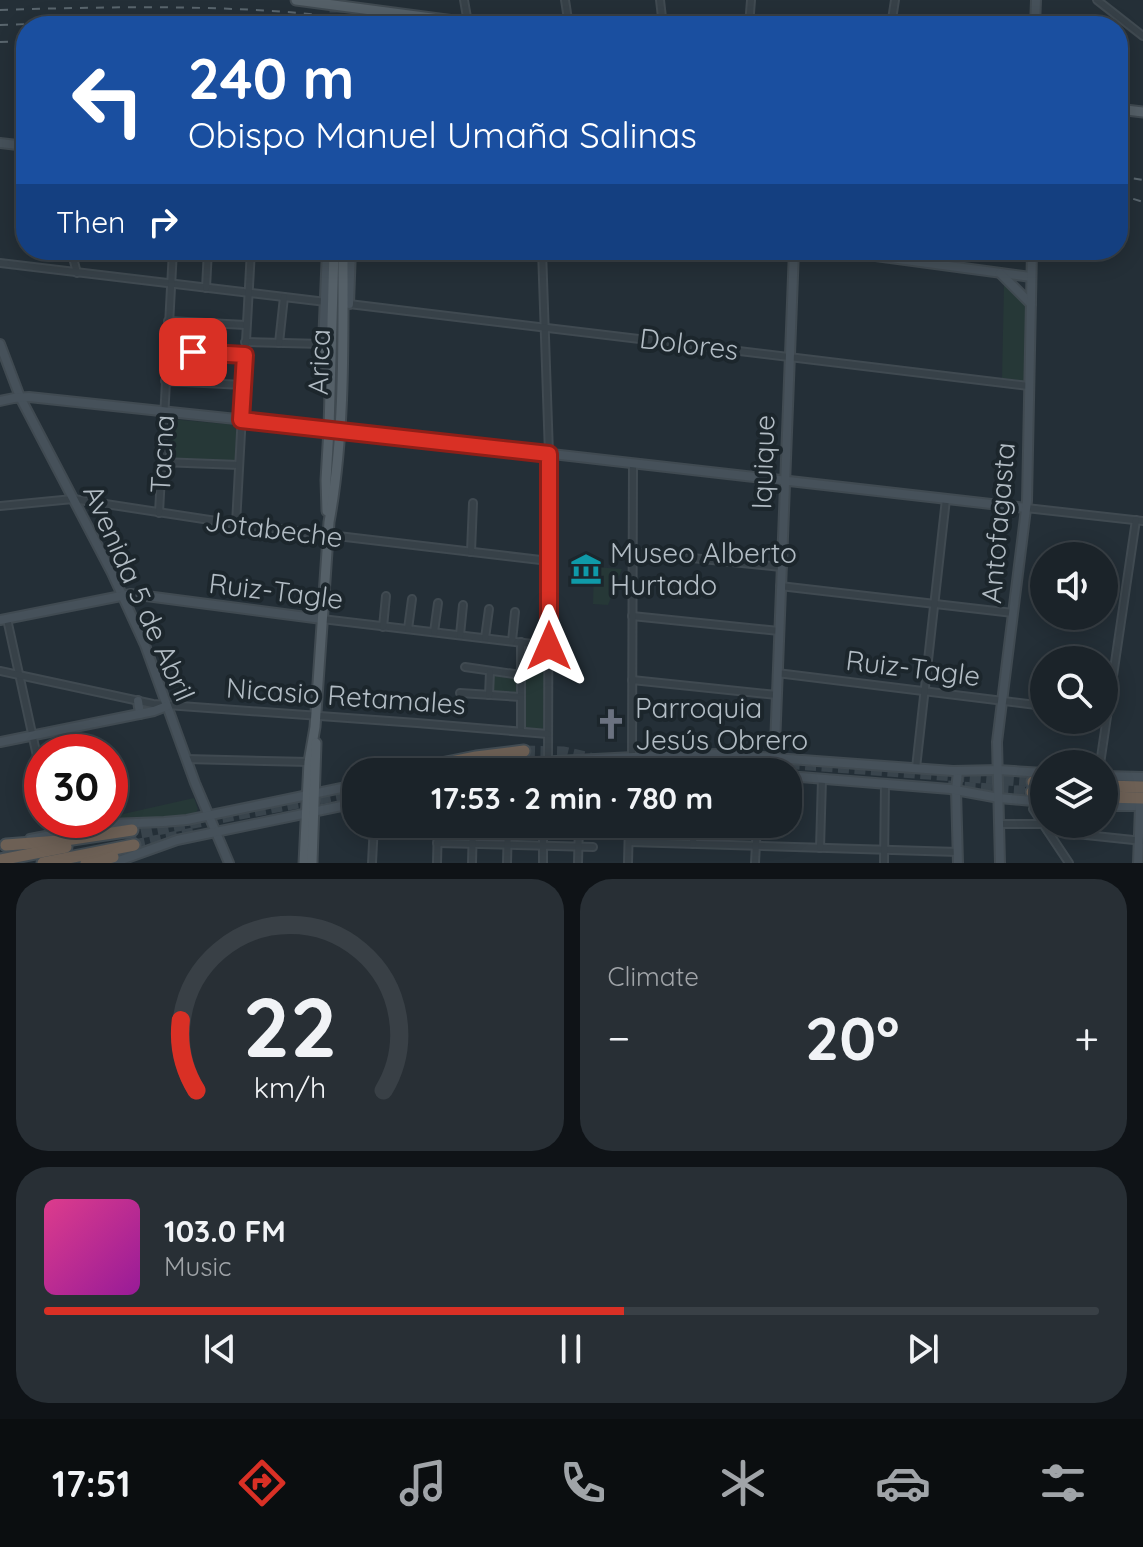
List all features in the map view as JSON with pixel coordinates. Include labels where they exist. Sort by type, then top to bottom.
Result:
[{"type":"highway","points":[[467,758],[524,751]]},
{"type":"highway","points":[[1118,786],[1143,787]]},
{"type":"highway","points":[[1118,799],[1142,803]]},
{"type":"highway","points":[[3,846],[132,830]]},
{"type":"highway","points":[[0,860],[114,838]]},
{"type":"highway","points":[[43,863],[134,845]]},
{"type":"highway","points":[[86,863],[113,860]]},
{"type":"main road","points":[[296,0],[350,3],[427,16]]},
{"type":"main road","name":"Arica","points":[[334,260],[330,389],[334,429]]},
{"type":"main road","name":"Arica","points":[[310,795],[316,759],[315,715],[329,522],[326,480],[341,372],[343,260]]},
{"type":"main road","points":[[341,372],[349,304]]},
{"type":"main road","points":[[323,344],[324,367],[330,389]]},
{"type":"main road","name":"Arica","points":[[312,863],[309,762],[315,727]]},
{"type":"main road","name":"Arica","points":[[304,863],[310,813]]},
{"type":"street","points":[[1097,0],[1117,16]]},
{"type":"street","points":[[74,260],[77,273]]},
{"type":"street","name":"Tacna","points":[[159,513],[172,260]]},
{"type":"street","points":[[206,288],[207,260]]},
{"type":"street","points":[[236,524],[250,260]]},
{"type":"street","name":"Arica","points":[[323,344],[327,260]]},
{"type":"street","name":"Arica","points":[[349,304],[351,260]]},
{"type":"street","points":[[542,260],[549,454],[548,758]]},
{"type":"street","name":"Iquique","points":[[775,757],[794,260]]},
{"type":"street","points":[[907,260],[1031,277]]},
{"type":"street","name":"Antofagasta","points":[[1000,863],[999,798],[993,770],[1026,508],[1032,260]]},
{"type":"street","points":[[0,263],[326,302]]},
{"type":"street","points":[[999,272],[1031,304]]},
{"type":"street","points":[[279,343],[284,297]]},
{"type":"street","name":"Dolores","points":[[349,304],[1029,386]]},
{"type":"street","points":[[168,321],[246,325]]},
{"type":"street","points":[[245,342],[323,344]]},
{"type":"street","name":"Avenida 5 de Abril","points":[[0,344],[20,397],[145,645],[186,759],[229,863]]},
{"type":"street","points":[[167,351],[245,355]]},
{"type":"street","points":[[165,381],[243,385]]},
{"type":"street","points":[[0,401],[20,397],[334,429],[1140,521],[1118,646]]},
{"type":"street","points":[[161,462],[239,465]]},
{"type":"street","points":[[632,758],[633,464]]},
{"type":"street","name":"Jotabeche","points":[[0,506],[73,499],[328,536],[549,561]]},
{"type":"street","points":[[916,768],[946,499]]},
{"type":"street","points":[[471,552],[473,503]]},
{"type":"street","points":[[632,552],[781,567]]},
{"type":"street","points":[[780,586],[1013,613]]},
{"type":"street","name":"Ruiz-Tagle","points":[[4,620],[131,594],[549,646]]},
{"type":"street","points":[[383,627],[386,596]]},
{"type":"street","points":[[408,629],[412,599]]},
{"type":"street","points":[[434,632],[438,603]]},
{"type":"street","points":[[460,635],[463,605]]},
{"type":"street","points":[[485,638],[489,609]]},
{"type":"street","points":[[512,641],[515,612]]},
{"type":"street","points":[[632,616],[779,631]]},
{"type":"street","points":[[4,620],[32,734]]},
{"type":"street","points":[[521,642],[521,731]]},
{"type":"street","points":[[465,667],[521,675]]},
{"type":"street","points":[[0,671],[167,706]]},
{"type":"street","points":[[489,695],[490,672]]},
{"type":"street","name":"Ruiz-Tagle","points":[[777,673],[1030,704]]},
{"type":"street","points":[[632,680],[777,695]]},
{"type":"street","points":[[460,693],[521,697]]},
{"type":"street","points":[[138,701],[140,714]]},
{"type":"street","name":"Nicasio Retamales","points":[[37,734],[167,706],[548,734]]},
{"type":"street","name":"Nicasio Retamales","points":[[0,742],[24,737]]},
{"type":"street","points":[[674,758],[698,754],[760,756],[958,771],[1030,772]]},
{"type":"street","points":[[186,759],[309,762]]},
{"type":"street","points":[[958,771],[958,863]]},
{"type":"street","points":[[1118,776],[1143,777]]},
{"type":"street","points":[[802,777],[956,790],[1030,801]]},
{"type":"street","points":[[820,848],[822,779]]},
{"type":"street","points":[[884,863],[885,784]]},
{"type":"street","points":[[128,823],[209,816],[342,788]]},
{"type":"street","points":[[1118,805],[1142,803],[1138,863]]},
{"type":"street","points":[[113,860],[167,843],[342,806]]},
{"type":"street","points":[[999,824],[1030,824]]},
{"type":"street","points":[[3,846],[37,838]]},
{"type":"street","points":[[372,863],[373,838]]},
{"type":"street","points":[[437,838],[437,863]]},
{"type":"street","points":[[472,863],[473,838]]},
{"type":"street","points":[[507,863],[508,838]]},
{"type":"street","points":[[543,838],[543,863]]},
{"type":"street","points":[[578,838],[578,863]]},
{"type":"street","points":[[628,863],[629,838]]},
{"type":"street","points":[[693,838],[693,844]]},
{"type":"street","points":[[755,863],[756,838]]},
{"type":"street","points":[[1053,838],[1069,863]]},
{"type":"street","points":[[1113,838],[1141,841]]},
{"type":"street","points":[[629,842],[958,852]]},
{"type":"street","points":[[437,843],[593,847]]},
{"type":"shaded area","points":[[1004,284],[1028,308],[1027,382],[1002,378]]},
{"type":"shaded area","points":[[170,419],[237,425],[235,463],[167,460]]},
{"type":"shaded area","points":[[594,567],[622,569],[608,605],[593,604]]},
{"type":"shaded area","points":[[527,646],[546,648],[543,729],[524,727]]},
{"type":"shaded area","points":[[491,675],[517,677],[517,693],[491,692]]},
{"type":"shaded area","points":[[194,798],[198,809],[194,816],[128,820],[128,813]]},
{"type":"tunnel","points":[[334,0],[334,16]]},
{"type":"tunnel","points":[[343,0],[343,16]]},
{"type":"tunnel","points":[[524,751],[564,752],[590,758]]},
{"type":"tunnel","points":[[802,765],[1030,782]]},
{"type":"tunnel","points":[[948,786],[1030,792]]},
{"type":"tunnel","points":[[128,835],[342,795]]},
{"type":"tunnel","points":[[134,845],[198,832]]},
{"type":"tunnel","points":[[113,857],[142,846]]},
{"type":"railway","points":[[0,10],[216,8],[324,16]]},
{"type":"railway","points":[[0,25],[16,24]]},
{"type":"railway","points":[[0,42],[16,41]]},
{"type":"railway","points":[[1128,178],[1143,180]]},
{"type":"railway","points":[[1128,197],[1143,202]]},
{"type":"place","name":"Museo Alberto Hurtado","points":[[586,569]]},
{"type":"place","name":"Parroquia Jesús Obrero","points":[[611,724]]},
{"type":"route","points":[[193,352],[245,355],[241,420],[549,454],[549,646]]}]
